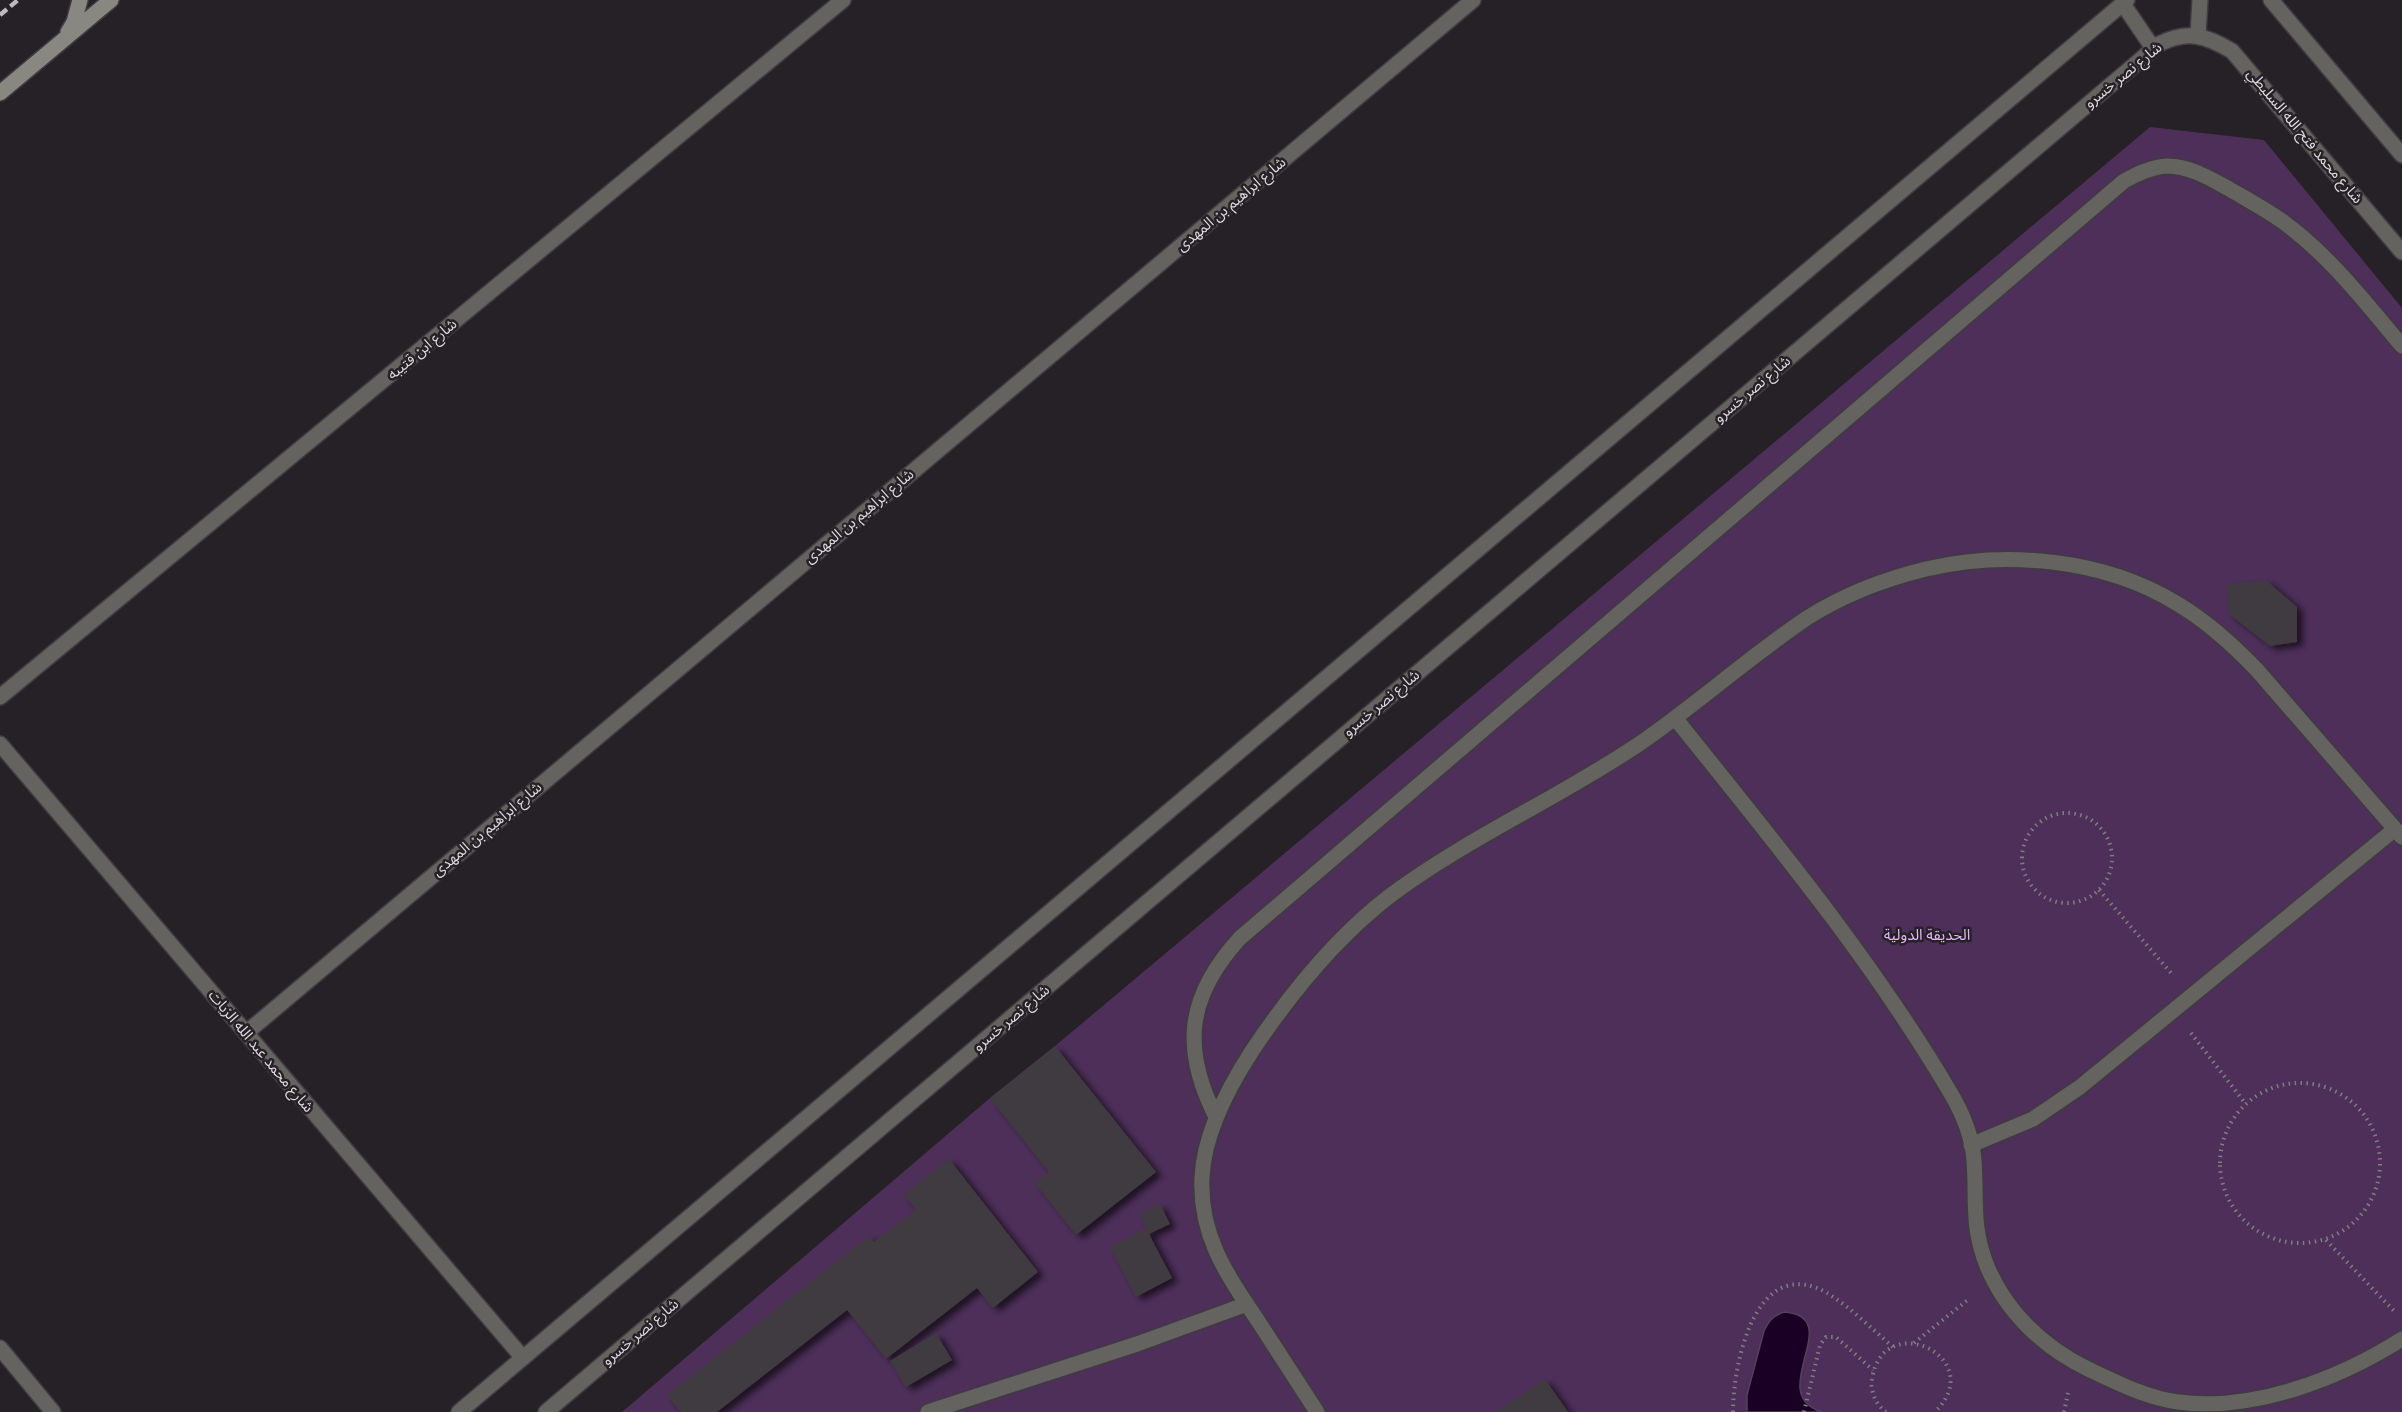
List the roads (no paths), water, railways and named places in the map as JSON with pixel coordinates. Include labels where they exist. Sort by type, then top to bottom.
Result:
[{"type":"main road","points":[[64,40],[74,22],[80,0]]},
{"type":"main road","points":[[0,93],[111,0]]},
{"type":"street","name":"شارع ابراهيم بن المهدى","points":[[246,1033],[1473,0]]},
{"type":"street","points":[[2198,35],[2200,0]]},
{"type":"street","points":[[2271,0],[2402,155]]},
{"type":"street","name":"شارع ابن قتيبه","points":[[0,697],[836,2]]},
{"type":"street","points":[[459,1412],[2125,2],[2153,48]]},
{"type":"street","name":"شارع نصر خسرو","points":[[546,1412],[2153,48],[2173,37],[2198,35]]},
{"type":"street","name":"شارع محمد فتح الله السليطي","points":[[2198,35],[2232,51],[2402,252]]},
{"type":"street","points":[[1216,1118],[1202,1090],[1194,1061],[1194,1031],[1199,1001],[1209,978],[1222,957],[1240,938],[2124,181],[2144,171],[2166,166],[2189,169],[2260,206],[2323,256],[2344,277],[2402,346]]},
{"type":"street","points":[[1317,1412],[1218,1258],[1208,1233],[1203,1206],[1203,1166],[1206,1146],[1216,1118],[1243,1065],[1275,1017],[1311,972],[1351,931],[1389,897],[1463,848],[1605,764],[1675,718],[1808,618],[1845,597],[1884,581],[1927,569],[1970,562],[2014,560],[2058,563],[2100,572],[2141,586],[2174,601],[2204,621],[2232,644],[2257,670],[2398,833],[2056,1104],[2012,1130],[1971,1144]]},
{"type":"street","points":[[1675,718],[1813,891],[1874,974],[1952,1095],[1964,1119],[1971,1144],[1976,1226],[1981,1248],[1994,1279],[2010,1306],[2051,1348],[2074,1362],[2155,1397],[2178,1402],[2228,1403],[2258,1399],[2332,1377],[2374,1357],[2402,1340]]},
{"type":"street","name":"شارع محمد عبد الله الزيات","points":[[0,744],[523,1358]]},
{"type":"street","points":[[928,1412],[1137,1344],[1247,1304]]},
{"type":"street","points":[[0,1348],[53,1412]]},
{"type":"railway","points":[[0,15],[18,0]]},
{"type":"park label","name":"الحديقة الدولية","points":[[1927,935]]}]
